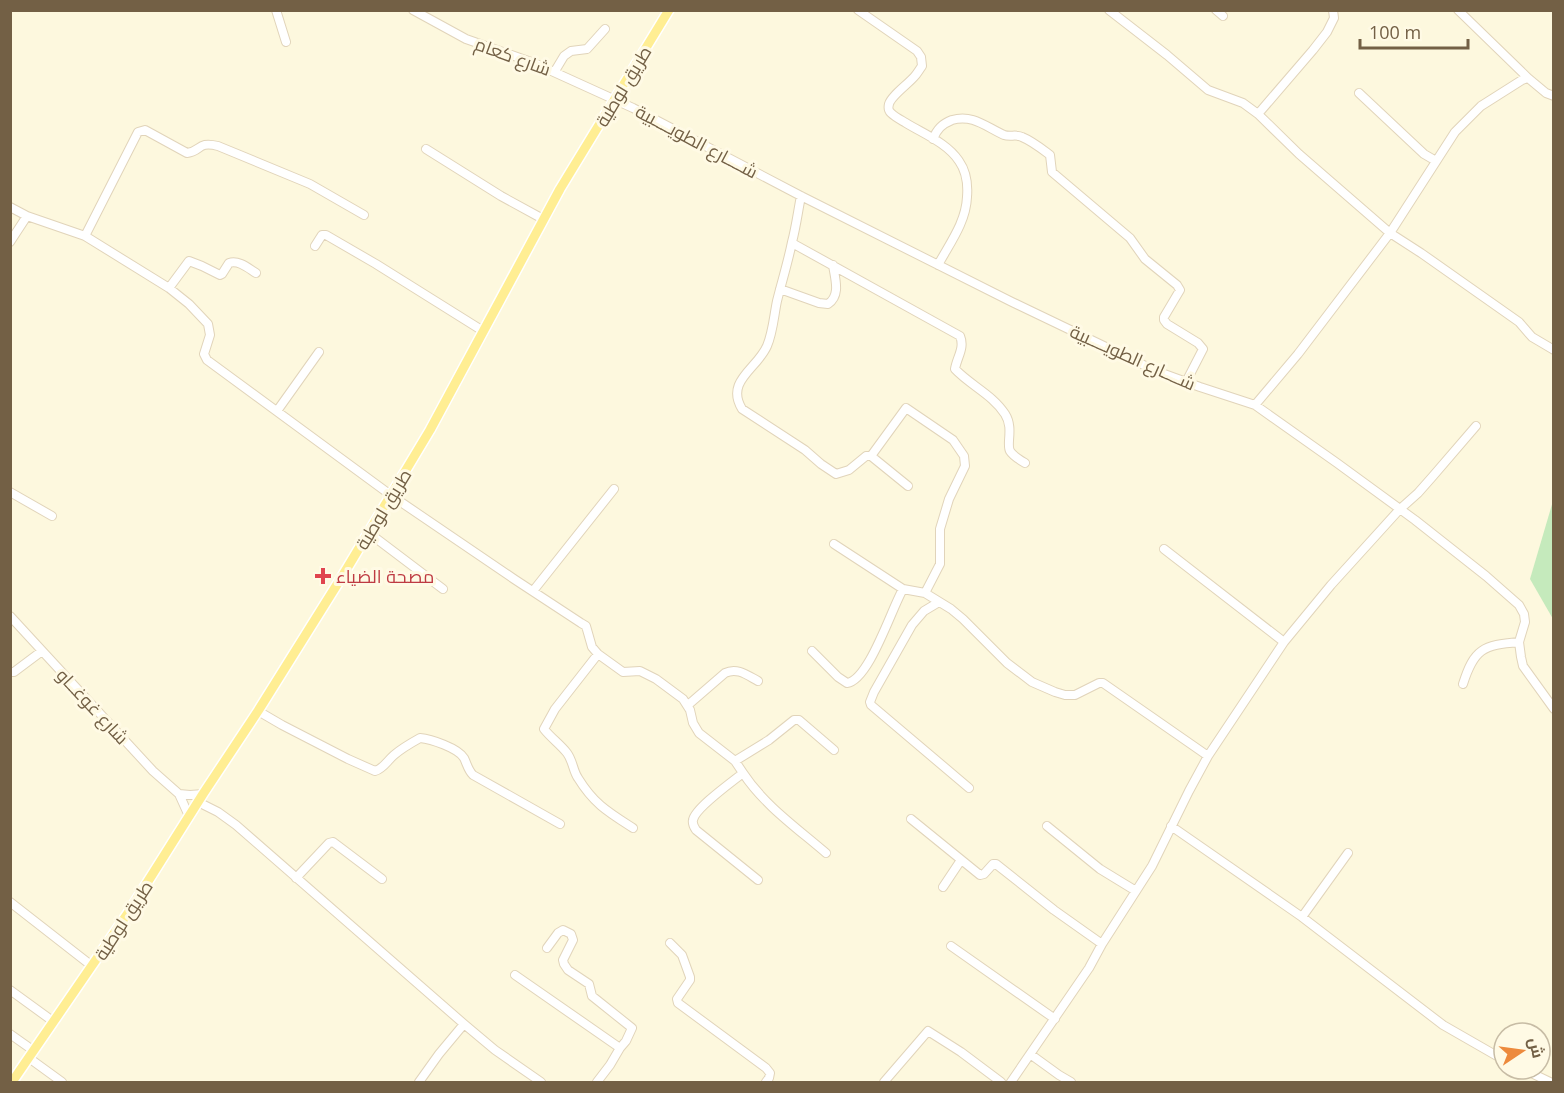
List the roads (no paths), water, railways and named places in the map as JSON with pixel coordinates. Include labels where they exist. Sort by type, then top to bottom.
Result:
[{"type":"main road","name":"طريق لوطية","points":[[12,1083],[128,913],[392,496],[543,219],[669,10]]},
{"type":"street","points":[[276,10],[286,42]]},
{"type":"street","name":"شارع كعام","points":[[413,10],[466,39],[555,71],[614,99]]},
{"type":"street","points":[[858,10],[917,51],[921,57],[922,66],[890,101],[888,108],[893,115],[950,152],[959,161],[964,172],[967,199],[959,228],[938,265]]},
{"type":"street","points":[[1109,10],[1208,90],[1243,103],[1258,114],[1299,154],[1390,233],[1519,322],[1532,337],[1554,350]]},
{"type":"street","points":[[1258,114],[1327,32],[1334,18],[1333,10]]},
{"type":"street","points":[[1458,10],[1528,78],[1545,93],[1554,96]]},
{"type":"street","points":[[555,71],[564,56],[571,51],[587,49],[605,29]]},
{"type":"street","points":[[1255,405],[1298,354],[1390,233],[1455,132],[1480,106],[1528,78]]},
{"type":"street","points":[[1359,93],[1424,154],[1436,160]]},
{"type":"street","name":"شــــارع الطويــــبية","points":[[614,99],[1012,302],[1156,370],[1255,405],[1337,463],[1486,576],[1519,605],[1525,622],[1519,642],[1524,666],[1554,709]]},
{"type":"street","points":[[933,139],[936,131],[943,124],[959,118],[972,119],[1003,134],[1021,136],[1050,155],[1052,172],[1130,238],[1145,259],[1180,290],[1164,316],[1164,320],[1198,343],[1203,349],[1186,382]]},
{"type":"street","points":[[85,236],[138,132],[145,130],[187,153],[208,143],[218,146],[310,184],[364,214]]},
{"type":"street","points":[[426,149],[501,196],[543,219]]},
{"type":"street","points":[[801,196],[767,346],[737,389],[736,396],[739,405],[836,474],[849,470],[866,456],[871,456],[908,486]]},
{"type":"street","points":[[10,207],[27,216],[85,236],[169,288],[189,304],[208,324],[210,335],[204,354],[205,359],[392,496],[586,626],[592,647],[623,672],[640,671],[656,678],[683,699],[688,705],[693,723],[699,733],[735,761],[751,785],[826,853]]},
{"type":"street","points":[[10,242],[27,216]]},
{"type":"street","points":[[315,246],[322,235],[326,235],[483,331]]},
{"type":"street","points":[[792,243],[960,336],[962,350],[955,369],[992,399],[1005,413],[1010,425],[1010,451],[1025,463]]},
{"type":"street","points":[[169,288],[189,261],[220,275],[232,262],[241,264],[256,273]]},
{"type":"street","points":[[780,289],[828,304],[836,293],[833,265]]},
{"type":"street","points":[[277,411],[320,352]]},
{"type":"street","points":[[871,456],[906,408],[953,440],[964,456],[965,466],[949,499],[940,529],[940,564],[925,593]]},
{"type":"street","points":[[1011,1083],[1089,968],[1152,866],[1208,756],[1284,642],[1331,585],[1399,510],[1418,493],[1476,426]]},
{"type":"street","points":[[533,591],[614,489]]},
{"type":"street","points":[[10,492],[52,516]]},
{"type":"street","points":[[369,533],[443,589]]},
{"type":"street","points":[[834,544],[903,589],[925,593],[939,602],[963,619],[1007,663],[1032,682],[1055,692],[1075,695],[1103,683],[1208,756]]},
{"type":"street","points":[[1164,549],[1284,642]]},
{"type":"street","points":[[812,651],[838,677],[847,683],[854,682],[873,656],[903,589]]},
{"type":"street","points":[[939,602],[924,611],[912,625],[870,702],[969,788]]},
{"type":"street","name":"شارع غوغــاو","points":[[10,616],[153,771],[179,794]]},
{"type":"street","points":[[1463,684],[1468,666],[1476,655],[1500,643],[1519,642]]},
{"type":"street","points":[[10,672],[14,672],[42,651]]},
{"type":"street","points":[[598,654],[555,710],[544,729],[567,753],[576,776],[592,799],[633,828]]},
{"type":"street","points":[[688,705],[724,673],[741,671],[758,681]]},
{"type":"street","points":[[258,711],[308,739],[375,771],[406,746],[420,738],[440,743],[459,752],[473,775],[560,824]]},
{"type":"street","points":[[735,761],[769,740],[795,720],[799,720],[834,750]]},
{"type":"street","points":[[743,773],[700,809],[693,823],[696,830],[758,880]]},
{"type":"street","points":[[189,816],[179,794],[200,798],[236,825],[464,1024],[541,1083]]},
{"type":"street","points":[[911,819],[981,875],[996,864],[1102,944]]},
{"type":"street","points":[[1047,826],[1100,869],[1136,891]]},
{"type":"street","points":[[1171,826],[1302,917],[1443,1025],[1492,1053]]},
{"type":"street","points":[[296,878],[329,843],[333,842],[382,879]]},
{"type":"street","points":[[1302,917],[1348,853]]},
{"type":"street","points":[[943,887],[961,860]]},
{"type":"street","points":[[10,902],[92,966]]},
{"type":"street","points":[[547,948],[563,930],[571,934],[573,940],[563,960],[566,967],[589,984],[592,996],[632,1028],[626,1041],[597,1083]]},
{"type":"street","points":[[670,943],[683,957],[690,977],[690,981],[677,999],[678,1003],[766,1068],[770,1073],[766,1083]]},
{"type":"street","points":[[951,946],[1055,1019]]},
{"type":"street","points":[[515,975],[620,1048]]},
{"type":"street","points":[[10,990],[54,1022]]},
{"type":"street","points":[[419,1083],[464,1024]]},
{"type":"street","points":[[884,1083],[929,1032],[961,1052],[1001,1083]]},
{"type":"street","points":[[10,1034],[62,1083]]},
{"type":"street","points":[[1030,1054],[1071,1083]]},
{"type":"place","name":"مصحة الضياء","points":[[323,576]]}]
